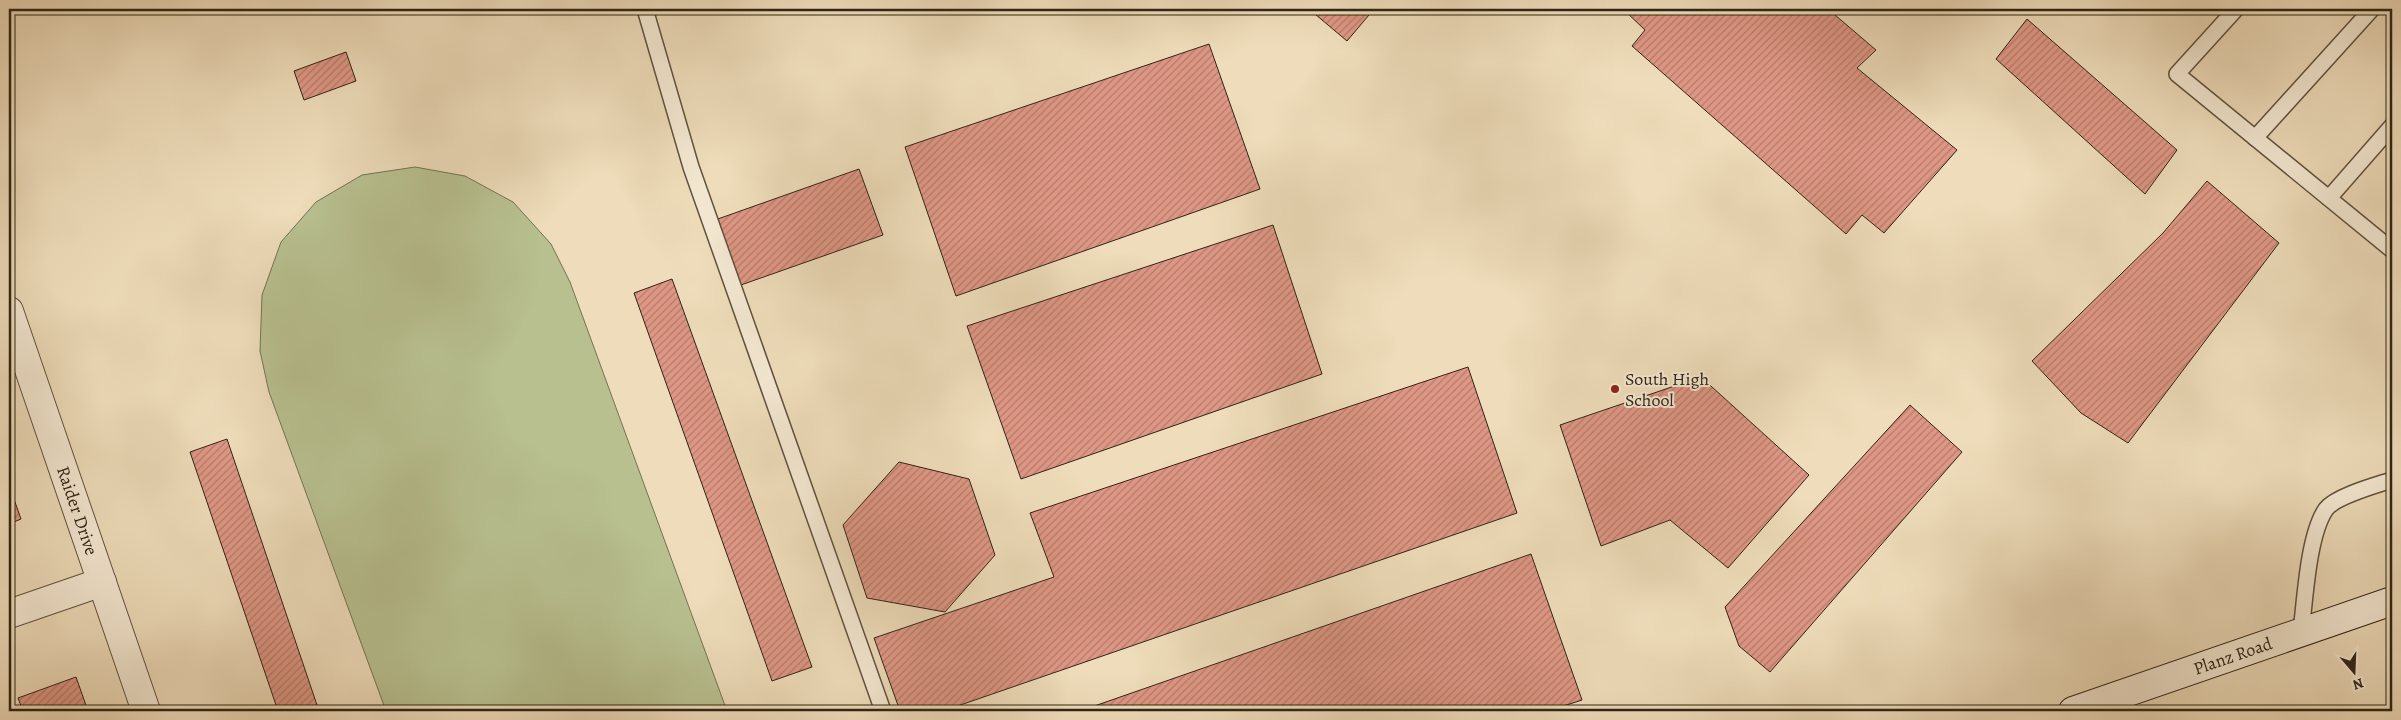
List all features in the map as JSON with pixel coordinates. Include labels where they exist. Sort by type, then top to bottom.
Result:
[{"type":"street","name":"Raider Drive","points":[[9,312],[146,711]]},
{"type":"street","points":[[9,614],[102,582]]},
{"type":"street","name":"Planz Road","points":[[2073,711],[2392,601]]},
{"type":"lane","points":[[645,9],[691,167],[883,711]]},
{"type":"lane","points":[[2236,9],[2177,74],[2392,250]]},
{"type":"lane","points":[[2255,138],[2372,9]]},
{"type":"lane","points":[[2329,198],[2392,126]]},
{"type":"lane","points":[[2301,632],[2315,537],[2327,508],[2350,494],[2392,480]]},
{"type":"green space","points":[[415,167],[465,176],[513,202],[551,244],[570,282],[727,711],[386,711],[269,392],[260,351],[262,295],[281,242],[316,202],[362,175]]},
{"type":"building","points":[[1309,9],[1374,9],[1347,41]]},
{"type":"building","points":[[1623,9],[1828,9],[1876,50],[1857,68],[1957,150],[1884,233],[1862,215],[1846,234],[1632,46],[1645,30]]},
{"type":"building","points":[[2027,19],[2177,150],[2145,194],[1996,59]]},
{"type":"building","points":[[1209,44],[1260,189],[956,296],[905,147]]},
{"type":"building","points":[[346,52],[356,81],[304,100],[294,71]]},
{"type":"building","points":[[859,169],[883,235],[738,286],[715,220]]},
{"type":"building","points":[[2207,181],[2279,243],[2128,443],[2081,413],[2032,361],[2163,233]]},
{"type":"building","points":[[1273,225],[1322,374],[1021,479],[967,326]]},
{"type":"building","points":[[672,279],[812,667],[772,681],[634,293]]},
{"type":"building","points":[[1468,367],[1517,513],[943,711],[900,711],[874,638],[1054,577],[1030,513]]},
{"type":"building","points":[[1701,377],[1809,475],[1728,568],[1670,520],[1601,546],[1560,425]]},
{"type":"building","points":[[1910,405],[1962,452],[1770,672],[1739,646],[1725,607]]},
{"type":"building","points":[[227,439],[319,711],[278,711],[190,452]]},
{"type":"building","points":[[899,462],[969,479],[995,555],[945,612],[867,598],[843,525]]},
{"type":"building","points":[[9,485],[21,519],[9,524]]},
{"type":"building","points":[[1531,554],[1582,700],[1548,711],[1080,711]]},
{"type":"building","points":[[76,677],[88,711],[23,711],[18,698]]},
{"type":"place","name":"South High School","points":[[1615,389]]}]
